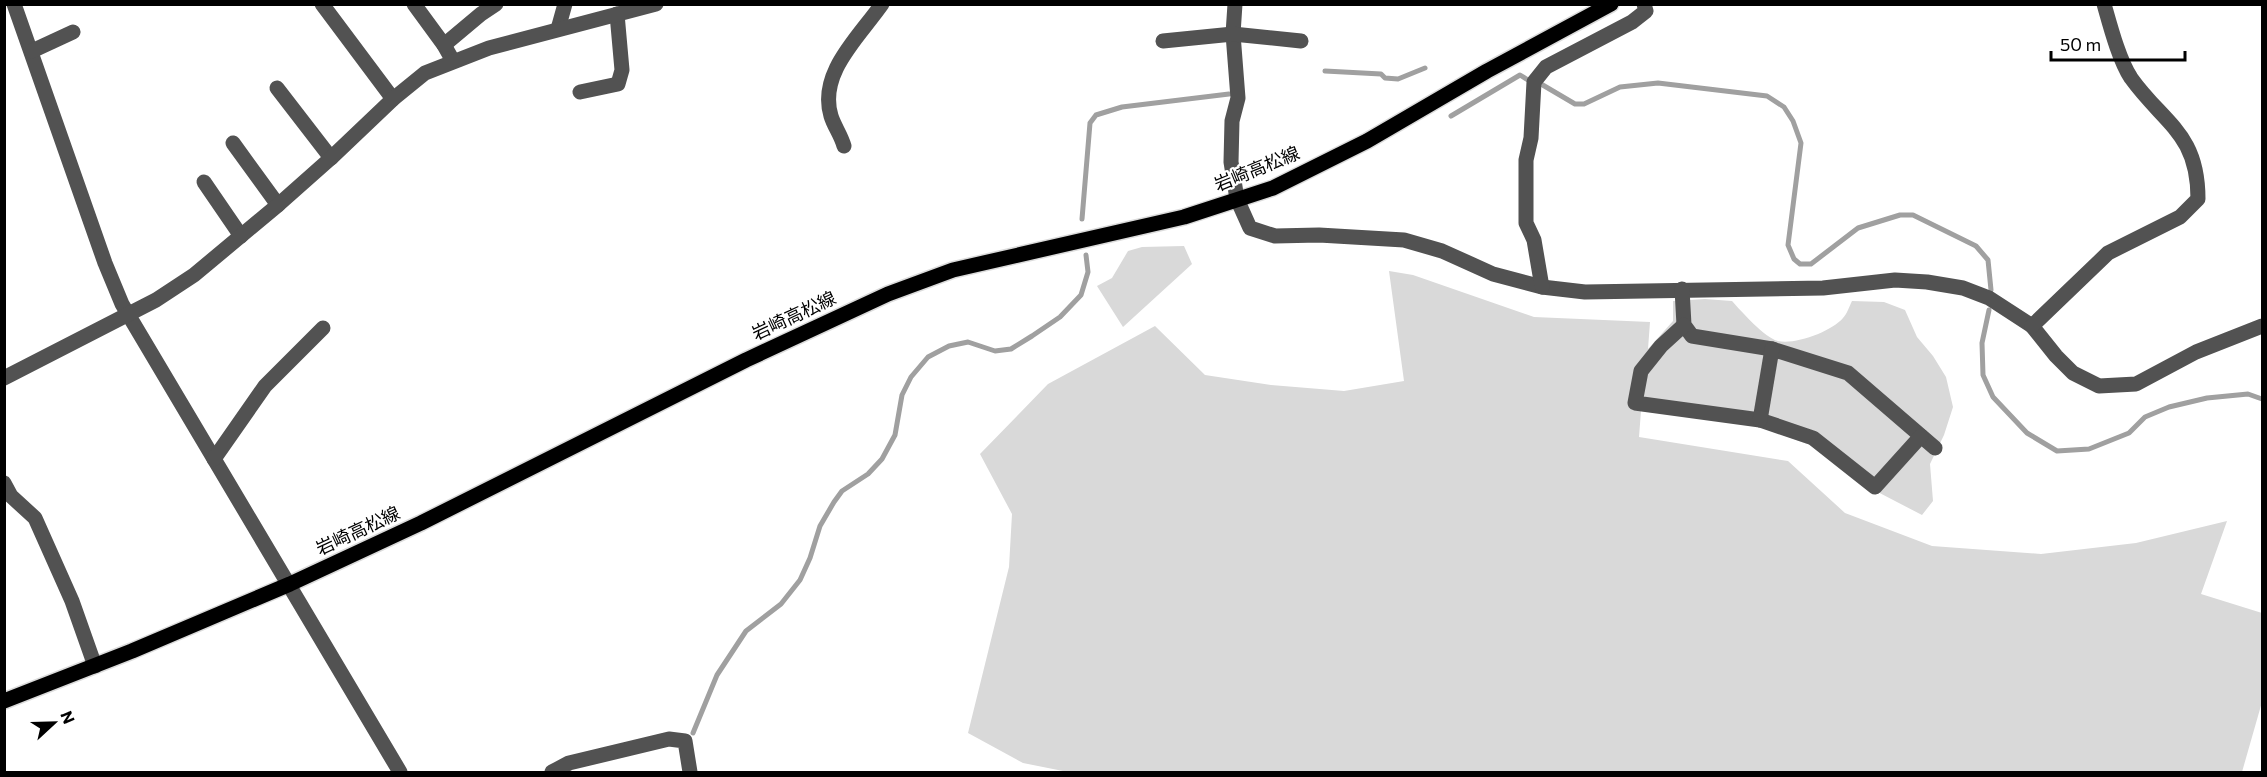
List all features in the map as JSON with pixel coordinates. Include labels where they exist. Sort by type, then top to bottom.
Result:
[{"type":"main road","name":"岩崎高松線","points":[[4,701],[95,666],[290,584],[421,523],[746,360],[888,294],[953,270],[1184,217],[1273,188],[1366,141],[1487,71],[1611,4]]},
{"type":"street","points":[[15,4],[105,263],[128,315],[400,772]]},
{"type":"street","points":[[322,4],[393,99]]},
{"type":"street","points":[[414,4],[453,61]]},
{"type":"street","points":[[444,45],[496,4]]},
{"type":"street","points":[[558,28],[565,4]]},
{"type":"street","points":[[4,378],[128,315],[194,275],[278,205],[393,99],[425,73],[489,48],[656,4]]},
{"type":"street","points":[[844,146],[840,131],[831,117],[829,88],[841,59],[882,4]]},
{"type":"street","points":[[1235,4],[1233,34],[1238,98],[1232,121],[1231,162],[1237,199],[1250,228],[1275,236],[1319,235],[1404,240],[1442,251],[1493,274],[1542,287],[1585,292],[1823,288],[1895,280],[1963,288],[1989,298],[2032,326],[2056,356],[2073,372],[2099,386],[2118,387],[2136,384],[2196,352],[2262,326]]},
{"type":"street","points":[[1542,287],[1534,240],[1526,223],[1526,160],[1531,138],[1534,82],[1546,67],[1632,22],[1646,11],[1644,4]]},
{"type":"street","points":[[2032,326],[2108,253],[2180,217],[2198,199],[2198,179],[2191,154],[2174,125],[2130,76],[2111,30],[2104,4]]},
{"type":"street","points":[[580,92],[618,84],[622,70],[616,14]]},
{"type":"street","points":[[32,51],[73,32]]},
{"type":"street","points":[[1163,40],[1233,34],[1301,41]]},
{"type":"street","points":[[277,88],[331,158]]},
{"type":"street","points":[[233,143],[278,205]]},
{"type":"street","points":[[204,182],[241,236]]},
{"type":"street","points":[[1682,289],[1684,326],[1692,336],[1772,349],[1848,373],[1935,448]]},
{"type":"street","points":[[1684,326],[1662,346],[1641,371],[1635,403],[1760,420],[1813,438],[1875,487],[1921,436]]},
{"type":"street","points":[[214,459],[265,386],[323,328]]},
{"type":"street","points":[[1760,420],[1772,349]]},
{"type":"street","points":[[4,483],[11,496],[35,518],[72,601],[95,666]]},
{"type":"street","points":[[552,772],[569,764],[669,739],[685,741],[690,772]]},
{"type":"shaded area","points":[[1184,246],[1192,264],[1123,327],[1097,286],[1112,278],[1128,251],[1142,247]]},
{"type":"shaded area","points":[[1389,271],[1413,275],[1534,317],[1650,322],[1648,349],[1673,321],[1673,301],[1705,299],[1732,301],[1767,335],[1778,341],[1786,342],[1804,339],[1831,328],[1844,316],[1852,301],[1884,302],[1905,310],[1917,337],[1933,356],[1946,377],[1953,407],[1944,435],[1930,464],[1933,501],[1922,515],[1870,488],[1810,445],[1756,425],[1641,411],[1639,437],[1788,461],[1845,513],[1932,546],[2041,554],[2136,543],[2227,521],[2201,594],[2262,613],[2262,702],[2242,772],[1068,772],[1023,763],[968,733],[1009,567],[1012,514],[980,454],[1048,384],[1155,326],[1205,375],[1271,385],[1344,391],[1404,381]]},
{"type":"waterway","points":[[1325,71],[1381,74],[1385,78],[1398,79],[1425,68]]},
{"type":"waterway","points":[[1451,116],[1520,75],[1528,80]]},
{"type":"waterway","points":[[1541,84],[1575,104],[1584,104],[1620,87],[1658,83],[1767,96],[1784,107],[1793,121],[1801,143],[1788,245],[1794,259],[1800,264],[1811,264],[1858,228],[1900,215],[1913,215],[1976,246],[1988,260],[1991,290]]},
{"type":"waterway","points":[[1082,219],[1090,123],[1096,115],[1122,107],[1229,94]]},
{"type":"waterway","points":[[693,733],[717,675],[746,631],[781,604],[800,580],[820,526],[834,502],[842,491],[868,474],[882,459],[895,435],[902,395],[911,377],[928,357],[949,346],[968,342],[995,351],[1011,349],[1060,317],[1081,295],[1088,272],[1086,255]]},
{"type":"waterway","points":[[1989,310],[1982,343],[1983,375],[1993,397],[2027,433],[2057,451],[2089,449],[2129,433],[2145,417],[2169,407],[2207,398],[2248,394],[2262,399]]}]
